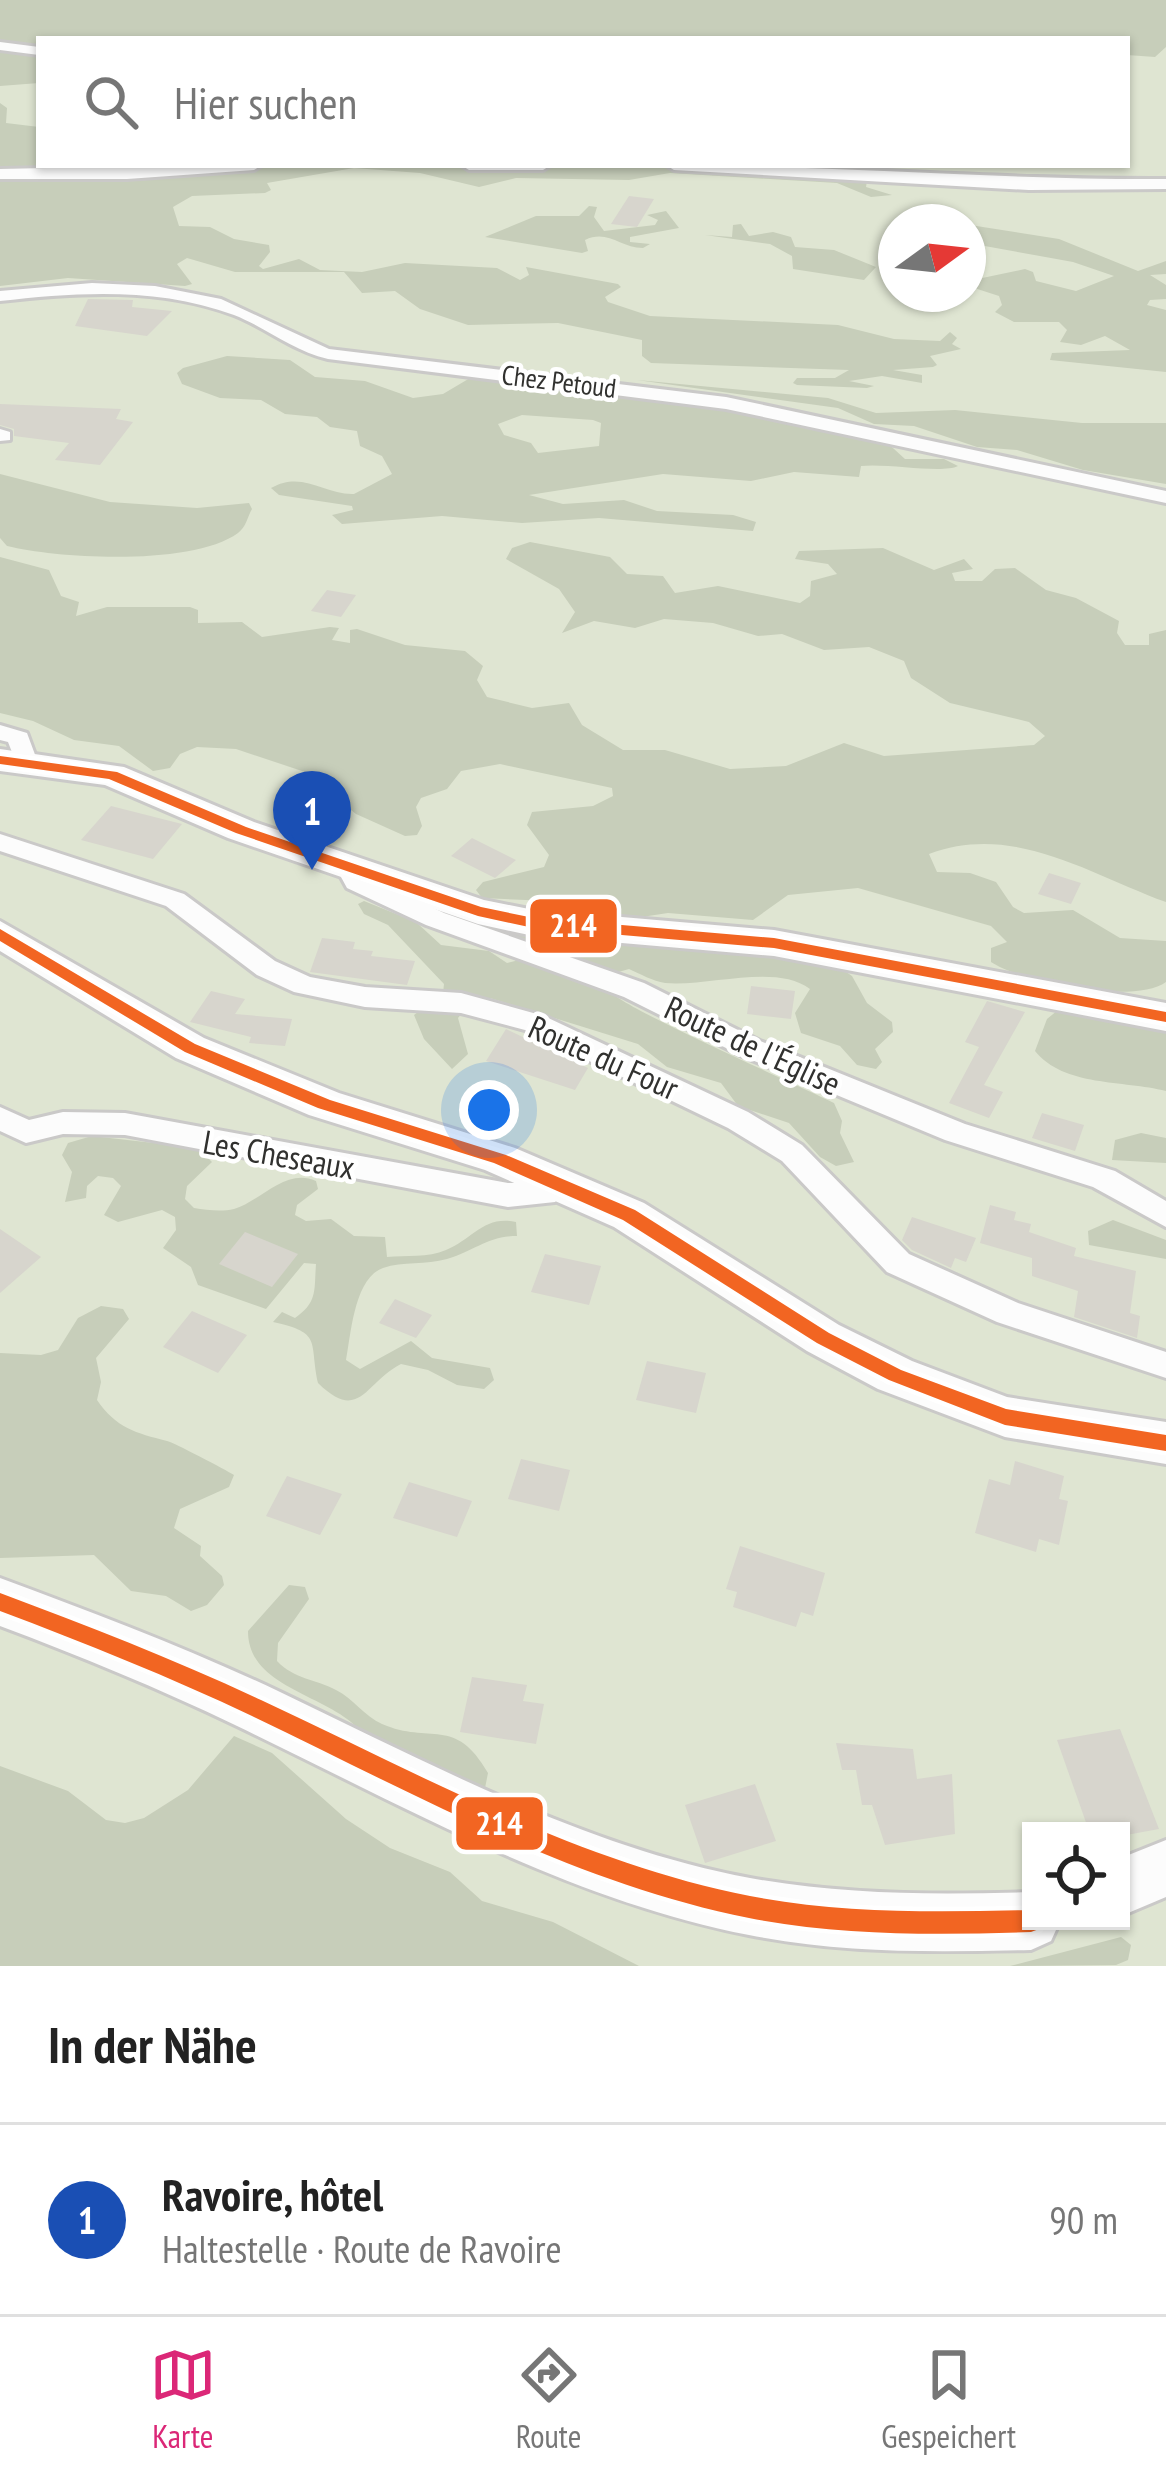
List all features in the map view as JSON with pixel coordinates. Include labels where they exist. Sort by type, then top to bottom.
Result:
[{"type":"street","points":[[0,46],[36,51]]},
{"type":"street","points":[[0,174],[212,168]]},
{"type":"street","points":[[702,168],[881,170],[1029,185],[1166,184]]},
{"type":"street","name":"Chez Petoud","points":[[0,296],[110,290],[189,296],[244,313],[300,346],[328,354],[726,403],[1166,497]]},
{"type":"street","points":[[0,732],[19,738],[12,760],[112,775],[242,830],[457,906],[529,922],[774,943],[1166,1017]]},
{"type":"street","name":"Route du Four","points":[[0,842],[176,900],[266,968],[304,985],[365,997],[461,1003],[553,1031],[738,1120],[792,1153],[898,1263],[1009,1313],[1166,1365]]},
{"type":"street","name":"Route de l'Église","points":[[348,866],[356,882],[435,919],[634,990],[751,1048],[955,1132],[1104,1179],[1166,1215]]},
{"type":"street","points":[[0,934],[190,1048],[324,1104],[559,1183],[629,1215],[823,1338],[895,1375],[1005,1417],[1166,1444]]},
{"type":"street","name":"Les Cheseaux","points":[[0,1118],[26,1132],[63,1123],[125,1124],[508,1195],[544,1194],[559,1183]]},
{"type":"street","points":[[0,1602],[115,1645],[546,1877],[677,1922],[788,1941],[867,1944],[951,1938],[1022,1923]]},
{"type":"street","points":[[1130,1883],[1166,1868]]},
{"type":"green space","points":[[0,0],[1166,0],[1166,1966],[0,1966]]},
{"type":"green space","points":[[0,0],[1166,0],[1166,47],[1155,57],[1130,55],[1130,36],[36,36],[36,83],[0,86]]},
{"type":"green space","points":[[0,103],[7,108],[6,123],[36,127],[36,168],[354,168],[267,183],[271,190],[265,193],[192,196],[173,207],[179,226],[210,227],[234,239],[269,245],[270,252],[259,266],[263,269],[299,259],[320,270],[362,272],[405,263],[497,268],[520,280],[529,275],[526,267],[618,284],[621,287],[605,297],[608,302],[650,316],[838,325],[894,339],[940,341],[950,332],[957,338],[952,344],[961,349],[930,356],[937,365],[933,367],[893,370],[922,375],[922,383],[882,376],[849,381],[874,386],[867,388],[797,385],[793,383],[797,378],[835,378],[849,370],[651,363],[642,356],[642,340],[558,323],[468,325],[420,309],[395,291],[362,293],[344,272],[235,272],[187,258],[177,264],[192,284],[185,286],[68,278],[0,286]]},
{"type":"green space","points":[[354,168],[840,168],[854,171],[867,181],[866,187],[892,195],[871,197],[837,183],[670,173],[629,180],[516,178],[479,187],[420,173]]},
{"type":"green space","points":[[589,206],[597,207],[594,217],[604,231],[655,225],[658,220],[647,215],[666,211],[679,228],[630,237],[630,242],[650,244],[643,248],[593,237],[585,240],[588,251],[582,253],[485,237],[536,216],[579,216]]},
{"type":"green space","points":[[741,224],[749,236],[773,232],[791,237],[795,247],[834,250],[876,267],[864,280],[793,269],[792,256],[770,244],[705,235],[732,237],[733,225]]},
{"type":"green space","points":[[986,228],[1059,239],[1138,271],[1166,261],[1166,274],[1150,275],[1166,285],[1166,299],[1150,300],[1147,305],[1166,310],[1166,372],[1050,360],[1052,353],[1130,350],[1105,336],[1081,345],[1060,342],[1067,330],[1059,322],[1014,322],[995,312],[1002,305],[999,296],[986,292],[986,277],[1025,269],[1033,272],[1036,281],[1076,291],[1114,276],[1073,262],[986,246]]},
{"type":"green space","points":[[227,356],[290,360],[315,377],[365,381],[413,398],[443,394],[470,378],[560,388],[588,397],[613,392],[681,397],[859,438],[882,438],[905,459],[944,459],[958,466],[861,466],[859,477],[794,472],[751,481],[663,474],[529,495],[563,504],[624,500],[657,511],[733,515],[756,522],[753,531],[599,518],[522,523],[442,516],[342,524],[332,515],[353,510],[352,506],[279,495],[271,488],[293,481],[354,494],[392,474],[382,456],[360,446],[357,431],[330,427],[317,417],[285,414],[261,400],[220,398],[182,384],[177,373]],"holes":[[[522,415],[601,423],[599,446],[538,453],[531,443],[504,435],[498,424]]]},
{"type":"green space","points":[[637,380],[828,398],[876,413],[955,410],[1082,423],[1166,423],[1166,484],[1083,470],[1017,450],[977,447],[914,426],[874,424],[838,408]]},
{"type":"green space","points":[[0,474],[110,502],[197,508],[249,503],[252,509],[238,533],[190,551],[125,557],[30,551],[7,546],[0,538]]},
{"type":"green space","points":[[530,542],[610,557],[627,574],[663,576],[675,593],[718,586],[800,603],[810,596],[811,581],[837,574],[828,564],[795,559],[799,551],[883,548],[934,570],[964,559],[973,569],[952,573],[955,581],[982,581],[995,569],[1015,568],[1046,590],[1076,598],[1119,621],[1117,633],[1125,645],[1149,645],[1149,634],[1166,630],[1166,902],[1021,848],[960,846],[929,854],[937,872],[970,873],[996,882],[1013,907],[1024,913],[1073,910],[1120,938],[1166,941],[1166,982],[1130,992],[1027,977],[991,962],[991,948],[1007,942],[991,926],[858,888],[788,895],[753,920],[668,913],[635,918],[573,902],[482,898],[476,890],[483,882],[544,867],[549,855],[527,825],[532,812],[593,806],[613,796],[612,788],[500,764],[461,771],[447,789],[421,798],[416,807],[422,826],[417,835],[405,836],[356,814],[330,793],[320,777],[236,749],[197,747],[180,754],[170,768],[153,771],[119,746],[74,740],[33,721],[0,713],[0,557],[49,570],[61,596],[79,602],[76,616],[107,607],[190,607],[198,610],[198,623],[242,622],[262,637],[330,627],[339,628],[332,640],[350,643],[350,630],[357,629],[405,645],[465,651],[483,666],[477,680],[487,697],[532,708],[569,703],[582,725],[623,750],[665,750],[730,769],[786,766],[844,743],[884,756],[1034,745],[1045,736],[1029,722],[950,703],[911,678],[904,661],[869,647],[824,650],[782,634],[758,636],[713,623],[664,619],[635,628],[594,621],[562,633],[575,612],[559,589],[506,559],[512,548]]},
{"type":"green space","points":[[364,901],[416,922],[441,945],[489,951],[507,963],[525,948],[512,934],[524,931],[574,951],[631,941],[833,963],[852,976],[867,1003],[892,1022],[893,1032],[875,1049],[882,1062],[876,1069],[857,1065],[840,1046],[801,1033],[795,1013],[810,989],[796,981],[761,977],[665,983],[629,969],[615,973],[609,990],[675,1028],[834,1103],[842,1121],[840,1133],[854,1162],[836,1166],[820,1157],[789,1123],[738,1106],[721,1083],[667,1067],[638,1044],[490,998],[473,1000],[458,1018],[468,1054],[452,1069],[424,1039],[414,1015],[443,993],[444,984],[388,925],[364,914],[358,904]]},
{"type":"green space","points":[[1058,1010],[1077,1010],[1166,1033],[1166,1091],[1078,1077],[1047,1063],[1035,1051],[1047,1019]]},
{"type":"green space","points":[[1141,1133],[1166,1138],[1166,1163],[1112,1160],[1115,1140]]},
{"type":"green space","points":[[92,1136],[198,1148],[212,1162],[187,1186],[185,1199],[194,1208],[234,1209],[294,1178],[316,1181],[318,1189],[297,1205],[295,1215],[306,1221],[331,1219],[354,1236],[385,1237],[387,1257],[439,1253],[487,1225],[516,1222],[517,1236],[489,1241],[447,1259],[391,1266],[373,1274],[360,1295],[346,1360],[360,1369],[411,1341],[432,1358],[490,1368],[494,1380],[484,1389],[457,1385],[428,1370],[401,1364],[362,1396],[344,1400],[332,1395],[318,1383],[307,1335],[273,1322],[282,1312],[295,1318],[308,1306],[316,1264],[304,1263],[266,1309],[198,1285],[191,1267],[163,1248],[176,1230],[175,1217],[162,1210],[118,1222],[104,1215],[121,1186],[113,1178],[98,1176],[87,1186],[86,1198],[65,1202],[72,1172],[62,1155],[68,1143]]},
{"type":"green space","points":[[1113,1220],[1166,1240],[1166,1259],[1089,1245],[1088,1231]]},
{"type":"green space","points":[[101,1306],[123,1309],[129,1319],[96,1358],[101,1382],[97,1400],[104,1409],[128,1428],[171,1443],[234,1475],[229,1487],[180,1509],[174,1528],[201,1546],[200,1556],[222,1576],[224,1585],[207,1605],[191,1611],[166,1596],[131,1591],[94,1555],[0,1558],[0,1353],[41,1355],[58,1350],[78,1318]]},
{"type":"green space","points":[[289,1585],[305,1587],[309,1599],[278,1643],[277,1661],[342,1693],[382,1724],[464,1744],[488,1773],[483,1798],[368,1742],[339,1713],[263,1668],[252,1652],[248,1631]]},
{"type":"green space","points":[[234,1736],[272,1753],[346,1819],[390,1848],[450,1872],[482,1901],[553,1922],[639,1966],[0,1966],[0,1766],[68,1791],[106,1820],[125,1823],[144,1818],[188,1790]]},
{"type":"green space","points":[[1121,1937],[1131,1945],[1128,1960],[1116,1965],[1010,1966]]},
{"type":"building","points":[[629,196],[654,199],[637,227],[611,224]]},
{"type":"building","points":[[88,299],[133,300],[132,307],[172,311],[147,336],[75,326]]},
{"type":"building","points":[[0,404],[121,409],[116,419],[133,422],[100,465],[55,460],[69,443],[14,436],[14,429],[0,425]]},
{"type":"building","points":[[327,590],[356,595],[341,617],[311,611]]},
{"type":"building","points":[[111,806],[182,824],[153,859],[81,840]]},
{"type":"building","points":[[472,838],[516,860],[495,878],[451,856]]},
{"type":"building","points":[[1049,873],[1081,883],[1071,904],[1038,894]]},
{"type":"building","points":[[322,938],[355,942],[353,949],[373,951],[371,956],[415,961],[407,985],[310,972]]},
{"type":"building","points":[[751,986],[795,991],[791,1019],[747,1014]]},
{"type":"building","points":[[211,991],[245,999],[235,1014],[292,1019],[285,1046],[249,1043],[251,1037],[190,1022]]},
{"type":"building","points":[[987,1001],[1025,1012],[984,1085],[1003,1092],[989,1118],[949,1103],[979,1047],[965,1042]]},
{"type":"building","points":[[506,1029],[588,1068],[575,1090],[486,1061]]},
{"type":"building","points":[[1042,1113],[1084,1125],[1075,1151],[1032,1138]]},
{"type":"building","points":[[990,1205],[1016,1212],[1014,1220],[1031,1224],[1029,1232],[1076,1248],[1074,1256],[1136,1271],[1130,1313],[1140,1316],[1137,1338],[1074,1317],[1078,1291],[1032,1276],[1032,1258],[980,1243]]},
{"type":"building","points":[[912,1217],[976,1238],[966,1262],[955,1258],[951,1268],[912,1250],[902,1240]]},
{"type":"building","points":[[0,1229],[41,1257],[0,1293]]},
{"type":"building","points":[[245,1232],[298,1254],[272,1287],[219,1264]]},
{"type":"building","points":[[545,1254],[601,1266],[589,1305],[531,1292]]},
{"type":"building","points":[[395,1299],[432,1315],[416,1338],[379,1323]]},
{"type":"building","points":[[192,1311],[247,1335],[218,1373],[163,1347]]},
{"type":"building","points":[[647,1361],[706,1373],[696,1413],[636,1400]]},
{"type":"building","points":[[521,1459],[570,1470],[559,1511],[508,1499]]},
{"type":"building","points":[[1015,1461],[1064,1476],[1059,1499],[1068,1501],[1059,1545],[1039,1539],[1036,1552],[975,1533],[989,1479],[1010,1485]]},
{"type":"building","points":[[287,1476],[342,1494],[320,1535],[266,1516]]},
{"type":"building","points":[[409,1482],[472,1501],[457,1537],[393,1518]]},
{"type":"building","points":[[740,1546],[825,1573],[813,1616],[801,1612],[796,1627],[733,1607],[737,1592],[726,1589]]},
{"type":"building","points":[[472,1677],[527,1685],[523,1701],[544,1704],[536,1744],[460,1732]]},
{"type":"building","points":[[1120,1729],[1159,1829],[1130,1834],[1130,1822],[1086,1822],[1057,1740]]},
{"type":"building","points":[[836,1743],[913,1749],[917,1779],[952,1774],[955,1834],[885,1845],[872,1805],[862,1805],[856,1770],[842,1770]]},
{"type":"building","points":[[755,1784],[776,1841],[705,1863],[685,1805]]},
{"type":"transit line","name":"214","points":[[0,760],[112,775],[241,830],[478,911],[529,922],[774,943],[1166,1017]]},
{"type":"transit line","name":"214","points":[[0,934],[190,1048],[324,1104],[500,1159],[629,1215],[823,1338],[895,1375],[1005,1417],[1166,1443]]},
{"type":"transit line","name":"214","points":[[0,1602],[191,1678],[496,1822],[685,1892],[820,1917],[1022,1921]]},
{"type":"place","name":"Ravoire, hôtel","points":[[312,870]]}]
